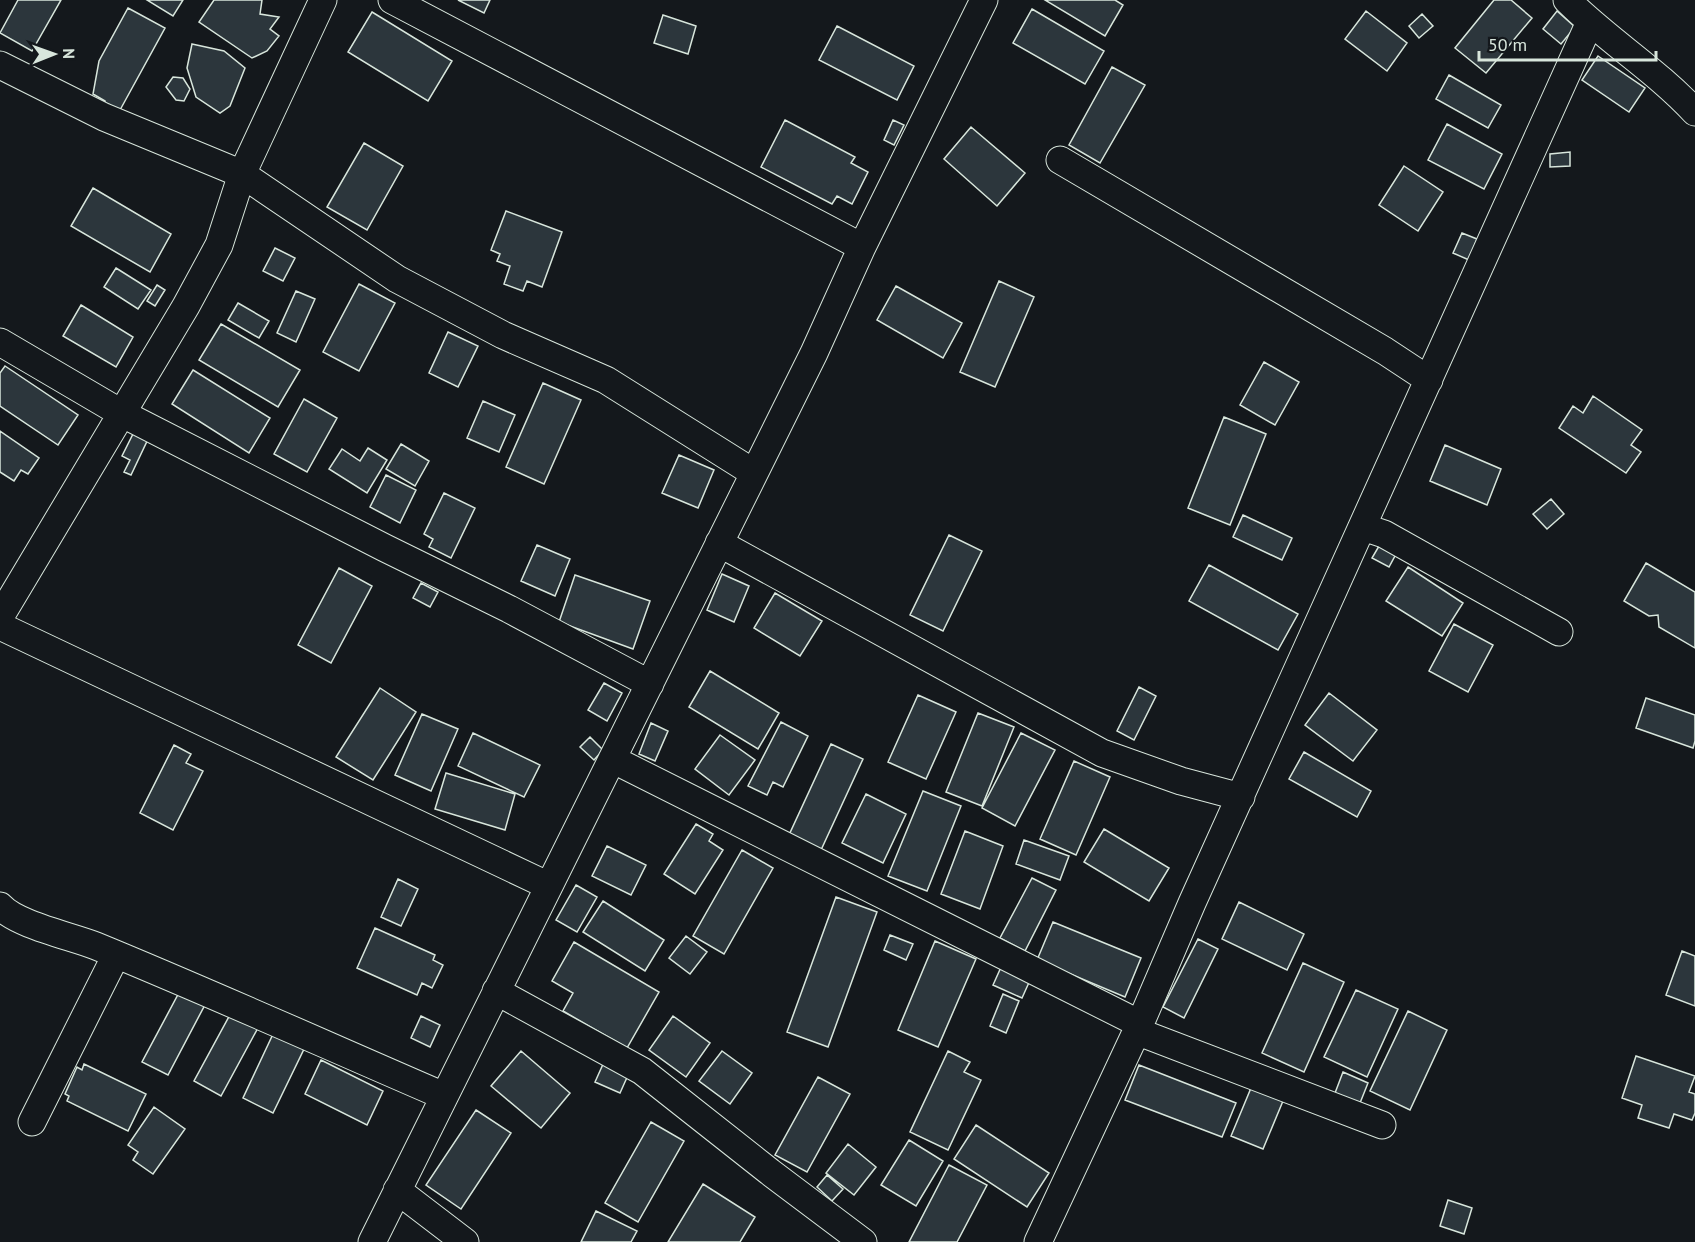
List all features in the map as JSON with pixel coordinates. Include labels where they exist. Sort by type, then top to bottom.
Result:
[{"type":"street","points":[[0,617],[186,306],[219,245],[242,174],[323,0]]},
{"type":"street","points":[[392,0],[862,247]]},
{"type":"street","points":[[1567,0],[1590,22],[1691,101]]},
{"type":"street","points":[[372,1242],[814,353],[974,3]]},
{"type":"street","points":[[1038,1242],[1138,1027],[1590,22]]},
{"type":"street","points":[[0,64],[104,117],[242,174],[397,279],[502,335],[606,380],[754,473]]},
{"type":"street","points":[[1060,160],[1385,351],[1429,380]]},
{"type":"street","points":[[0,342],[121,413],[508,609],[650,684]]},
{"type":"street","points":[[1363,527],[1384,534],[1559,632]]},
{"type":"street","points":[[719,543],[1102,753],[1181,781],[1241,797]]},
{"type":"street","points":[[0,626],[549,886]]},
{"type":"street","points":[[612,759],[1138,1027],[1382,1125]]},
{"type":"street","points":[[0,906],[4,911],[34,924],[116,955],[444,1096]]},
{"type":"street","points":[[32,1122],[116,955]]},
{"type":"street","points":[[496,991],[642,1071],[863,1242]]},
{"type":"street","points":[[397,1190],[465,1242]]},
{"type":"building","points":[[18,0],[61,0],[32,51],[0,33]]},
{"type":"building","points":[[147,0],[183,0],[173,16]]},
{"type":"building","points":[[214,0],[262,0],[260,14],[279,17],[270,29],[279,36],[267,51],[252,58],[199,22]]},
{"type":"building","points":[[458,0],[490,0],[484,13]]},
{"type":"building","points":[[1045,0],[1115,0],[1123,5],[1105,36]]},
{"type":"building","points":[[1494,0],[1511,0],[1532,18],[1486,73],[1455,48]]},
{"type":"building","points":[[128,8],[165,28],[120,110],[105,107],[105,101],[93,94],[99,61]]},
{"type":"building","points":[[1032,9],[1104,51],[1085,84],[1013,43]]},
{"type":"building","points":[[1366,11],[1407,43],[1387,71],[1345,39]]},
{"type":"building","points":[[1557,11],[1575,27],[1561,44],[1543,29]]},
{"type":"building","points":[[372,12],[452,61],[428,101],[348,52]]},
{"type":"building","points":[[1422,14],[1433,26],[1419,38],[1409,26]]},
{"type":"building","points":[[663,15],[696,26],[688,54],[654,43]]},
{"type":"building","points":[[837,26],[914,66],[897,100],[819,60]]},
{"type":"building","points":[[192,44],[224,51],[245,68],[230,106],[220,113],[196,97],[187,68]]},
{"type":"building","points":[[1598,56],[1645,88],[1629,112],[1582,80]]},
{"type":"building","points":[[1112,67],[1145,85],[1100,163],[1069,145]]},
{"type":"building","points":[[1449,75],[1501,105],[1488,128],[1436,99]]},
{"type":"building","points":[[173,77],[183,78],[190,89],[184,101],[176,100],[166,87]]},
{"type":"building","points":[[785,120],[855,157],[851,163],[868,172],[852,204],[837,196],[832,204],[761,167]]},
{"type":"building","points":[[893,120],[904,125],[894,145],[884,140]]},
{"type":"building","points":[[1447,124],[1502,154],[1484,189],[1428,160]]},
{"type":"building","points":[[971,127],[1025,173],[997,206],[944,159]]},
{"type":"building","points":[[364,143],[403,166],[367,230],[327,207]]},
{"type":"building","points":[[1570,152],[1570,166],[1550,167],[1550,154]]},
{"type":"building","points":[[1404,166],[1443,192],[1418,231],[1379,205]]},
{"type":"building","points":[[93,188],[171,234],[150,272],[71,226]]},
{"type":"building","points":[[506,211],[562,232],[542,287],[527,281],[523,291],[504,284],[510,266],[497,261],[500,254],[491,250]]},
{"type":"building","points":[[1462,233],[1477,239],[1469,260],[1453,253]]},
{"type":"building","points":[[275,248],[295,258],[283,281],[263,271]]},
{"type":"building","points":[[116,268],[151,290],[138,309],[104,287]]},
{"type":"building","points":[[999,281],[1034,297],[995,387],[960,372]]},
{"type":"building","points":[[359,284],[395,303],[359,371],[323,352]]},
{"type":"building","points":[[157,285],[165,290],[155,306],[147,301]]},
{"type":"building","points":[[896,286],[962,323],[943,358],[877,320]]},
{"type":"building","points":[[296,291],[315,299],[296,342],[277,333]]},
{"type":"building","points":[[238,303],[269,321],[259,338],[228,320]]},
{"type":"building","points":[[81,305],[133,337],[116,367],[63,336]]},
{"type":"building","points":[[221,324],[300,370],[278,407],[199,360]]},
{"type":"building","points":[[448,332],[478,346],[458,387],[429,373]]},
{"type":"building","points":[[1264,362],[1299,382],[1275,425],[1240,405]]},
{"type":"building","points":[[5,366],[78,415],[58,445],[0,406],[0,373]]},
{"type":"building","points":[[193,370],[270,418],[249,453],[172,404]]},
{"type":"building","points":[[543,383],[581,400],[544,484],[506,467]]},
{"type":"building","points":[[1593,396],[1642,430],[1631,445],[1641,452],[1626,473],[1559,428],[1573,406],[1583,413]]},
{"type":"building","points":[[304,399],[337,418],[307,472],[274,454]]},
{"type":"building","points":[[483,401],[515,415],[499,452],[467,438]]},
{"type":"building","points":[[1224,417],[1266,434],[1230,525],[1188,508]]},
{"type":"building","points":[[135,430],[149,437],[131,475],[124,472],[130,460],[122,456]]},
{"type":"building","points":[[0,431],[39,458],[28,474],[21,470],[14,481],[0,472]]},
{"type":"building","points":[[401,444],[429,461],[415,486],[386,469]]},
{"type":"building","points":[[1445,445],[1501,469],[1487,505],[1430,481]]},
{"type":"building","points":[[368,448],[387,460],[367,493],[329,469],[342,449],[360,461]]},
{"type":"building","points":[[679,455],[714,470],[698,508],[662,493]]},
{"type":"building","points":[[386,475],[416,490],[400,523],[370,507]]},
{"type":"building","points":[[444,493],[475,508],[451,558],[429,547],[433,539],[424,534]]},
{"type":"building","points":[[1551,499],[1564,514],[1547,529],[1533,514]]},
{"type":"building","points":[[1243,515],[1292,538],[1282,560],[1233,537]]},
{"type":"building","points":[[949,535],[982,551],[943,631],[910,615]]},
{"type":"building","points":[[537,545],[570,559],[555,596],[521,581]]},
{"type":"building","points":[[1379,546],[1396,554],[1389,567],[1372,558]]},
{"type":"building","points":[[1646,563],[1695,592],[1695,648],[1659,627],[1658,615],[1649,616],[1624,601]]},
{"type":"building","points":[[1209,565],[1298,614],[1278,650],[1189,601]]},
{"type":"building","points":[[1408,567],[1463,603],[1442,636],[1386,601]]},
{"type":"building","points":[[339,568],[372,586],[331,663],[298,645]]},
{"type":"building","points":[[722,574],[749,586],[734,622],[707,610]]},
{"type":"building","points":[[575,575],[650,601],[633,649],[559,622]]},
{"type":"building","points":[[421,583],[438,592],[430,607],[413,598]]},
{"type":"building","points":[[775,593],[822,621],[800,656],[754,628]]},
{"type":"building","points":[[1454,624],[1493,645],[1468,692],[1429,671]]},
{"type":"building","points":[[710,671],[779,713],[758,749],[689,707]]},
{"type":"building","points":[[604,683],[622,693],[607,721],[588,710]]},
{"type":"building","points":[[1139,687],[1156,696],[1134,740],[1117,731]]},
{"type":"building","points":[[380,688],[416,712],[373,780],[336,757]]},
{"type":"building","points":[[1329,693],[1377,730],[1353,761],[1305,725]]},
{"type":"building","points":[[918,695],[956,712],[926,779],[888,762]]},
{"type":"building","points":[[1646,698],[1695,715],[1693,748],[1636,728]]},
{"type":"building","points":[[978,713],[1014,727],[982,806],[946,792]]},
{"type":"building","points":[[422,714],[458,729],[431,791],[395,775]]},
{"type":"building","points":[[781,722],[808,736],[783,787],[773,782],[767,795],[748,786]]},
{"type":"building","points":[[651,723],[668,731],[655,761],[639,754]]},
{"type":"building","points":[[473,733],[540,765],[524,797],[458,766]]},
{"type":"building","points":[[1021,733],[1055,750],[1015,826],[982,808]]},
{"type":"building","points":[[720,735],[755,760],[729,795],[695,769]]},
{"type":"building","points":[[590,737],[603,750],[594,760],[580,747]]},
{"type":"building","points":[[831,744],[863,759],[821,850],[789,835]]},
{"type":"building","points":[[174,745],[191,754],[186,763],[203,771],[173,830],[140,813]]},
{"type":"building","points":[[1304,752],[1371,791],[1357,817],[1289,779]]},
{"type":"building","points":[[1074,761],[1110,777],[1076,855],[1040,839]]},
{"type":"building","points":[[446,773],[515,794],[505,830],[435,809]]},
{"type":"building","points":[[923,791],[961,806],[927,891],[888,876]]},
{"type":"building","points":[[866,794],[906,814],[883,863],[842,843]]},
{"type":"building","points":[[696,824],[713,834],[709,841],[723,850],[695,894],[664,874]]},
{"type":"building","points":[[1104,829],[1169,868],[1149,901],[1084,862]]},
{"type":"building","points":[[965,831],[1003,846],[980,909],[941,894]]},
{"type":"building","points":[[1024,840],[1069,856],[1060,880],[1016,864]]},
{"type":"building","points":[[607,846],[646,865],[631,895],[592,876]]},
{"type":"building","points":[[742,850],[773,868],[724,954],[693,936]]},
{"type":"building","points":[[1032,878],[1056,890],[1025,951],[1000,938]]},
{"type":"building","points":[[398,879],[418,889],[401,926],[381,917]]},
{"type":"building","points":[[576,885],[597,897],[577,932],[556,920]]},
{"type":"building","points":[[836,897],[877,912],[828,1047],[787,1032]]},
{"type":"building","points":[[603,901],[664,940],[645,971],[583,932]]},
{"type":"building","points":[[1239,902],[1304,934],[1287,970],[1222,939]]},
{"type":"building","points":[[1053,922],[1141,958],[1125,997],[1037,960]]},
{"type":"building","points":[[375,928],[435,955],[433,960],[443,965],[432,988],[422,983],[417,995],[357,968]]},
{"type":"building","points":[[890,935],[913,944],[906,960],[884,950]]},
{"type":"building","points":[[686,936],[707,952],[690,974],[669,958]]},
{"type":"building","points":[[1198,939],[1218,949],[1184,1018],[1163,1007]]},
{"type":"building","points":[[935,941],[976,959],[938,1047],[898,1030]]},
{"type":"building","points":[[574,942],[659,992],[627,1048],[563,1011],[573,993],[552,981]]},
{"type":"building","points":[[1682,951],[1695,956],[1695,1006],[1666,995]]},
{"type":"building","points":[[1303,963],[1344,982],[1304,1072],[1262,1053]]},
{"type":"building","points":[[1002,965],[1031,978],[1022,998],[993,985]]},
{"type":"building","points":[[182,987],[207,1001],[168,1075],[142,1062]]},
{"type":"building","points":[[1356,990],[1398,1009],[1367,1077],[1324,1057]]},
{"type":"building","points":[[1003,994],[1019,1001],[1006,1033],[990,1026]]},
{"type":"building","points":[[232,1011],[259,1026],[221,1096],[194,1081]]},
{"type":"building","points":[[1408,1011],[1447,1030],[1410,1110],[1370,1091]]},
{"type":"building","points":[[421,1016],[440,1025],[430,1047],[411,1038]]},
{"type":"building","points":[[673,1016],[710,1043],[686,1077],[649,1050]]},
{"type":"building","points":[[274,1032],[305,1047],[273,1113],[243,1098]]},
{"type":"building","points":[[521,1051],[570,1093],[541,1128],[491,1086]]},
{"type":"building","points":[[722,1051],[752,1073],[730,1104],[699,1081]]},
{"type":"building","points":[[948,1051],[970,1062],[964,1072],[981,1080],[948,1150],[910,1132]]},
{"type":"building","points":[[1636,1056],[1695,1076],[1689,1092],[1695,1094],[1695,1113],[1692,1120],[1674,1114],[1669,1128],[1638,1118],[1642,1105],[1622,1098]]},
{"type":"building","points":[[321,1060],[383,1091],[367,1125],[305,1094]]},
{"type":"building","points":[[604,1062],[629,1073],[620,1093],[595,1082]]},
{"type":"building","points":[[84,1064],[146,1094],[128,1131],[67,1101],[69,1096],[65,1094],[77,1067],[82,1070]]},
{"type":"building","points":[[1139,1065],[1236,1103],[1222,1137],[1125,1100]]},
{"type":"building","points":[[1343,1072],[1368,1083],[1360,1103],[1335,1093]]},
{"type":"building","points":[[818,1077],[850,1094],[807,1172],[775,1155]]},
{"type":"building","points":[[1251,1088],[1283,1101],[1263,1149],[1231,1136]]},
{"type":"building","points":[[154,1107],[185,1129],[153,1174],[133,1160],[138,1152],[128,1145]]},
{"type":"building","points":[[476,1110],[511,1133],[461,1209],[426,1185]]},
{"type":"building","points":[[651,1122],[684,1141],[638,1222],[605,1203]]},
{"type":"building","points":[[976,1125],[1049,1173],[1027,1207],[954,1159]]},
{"type":"building","points":[[909,1140],[943,1161],[916,1206],[881,1185]]},
{"type":"building","points":[[848,1144],[876,1167],[854,1195],[826,1173]]},
{"type":"building","points":[[949,1165],[987,1185],[957,1242],[909,1242]]},
{"type":"building","points":[[827,1175],[843,1189],[832,1201],[817,1187]]},
{"type":"building","points":[[703,1184],[755,1217],[740,1242],[668,1242]]},
{"type":"building","points":[[1448,1200],[1472,1208],[1464,1234],[1440,1226]]},
{"type":"building","points":[[596,1211],[637,1231],[631,1242],[581,1242]]}]
